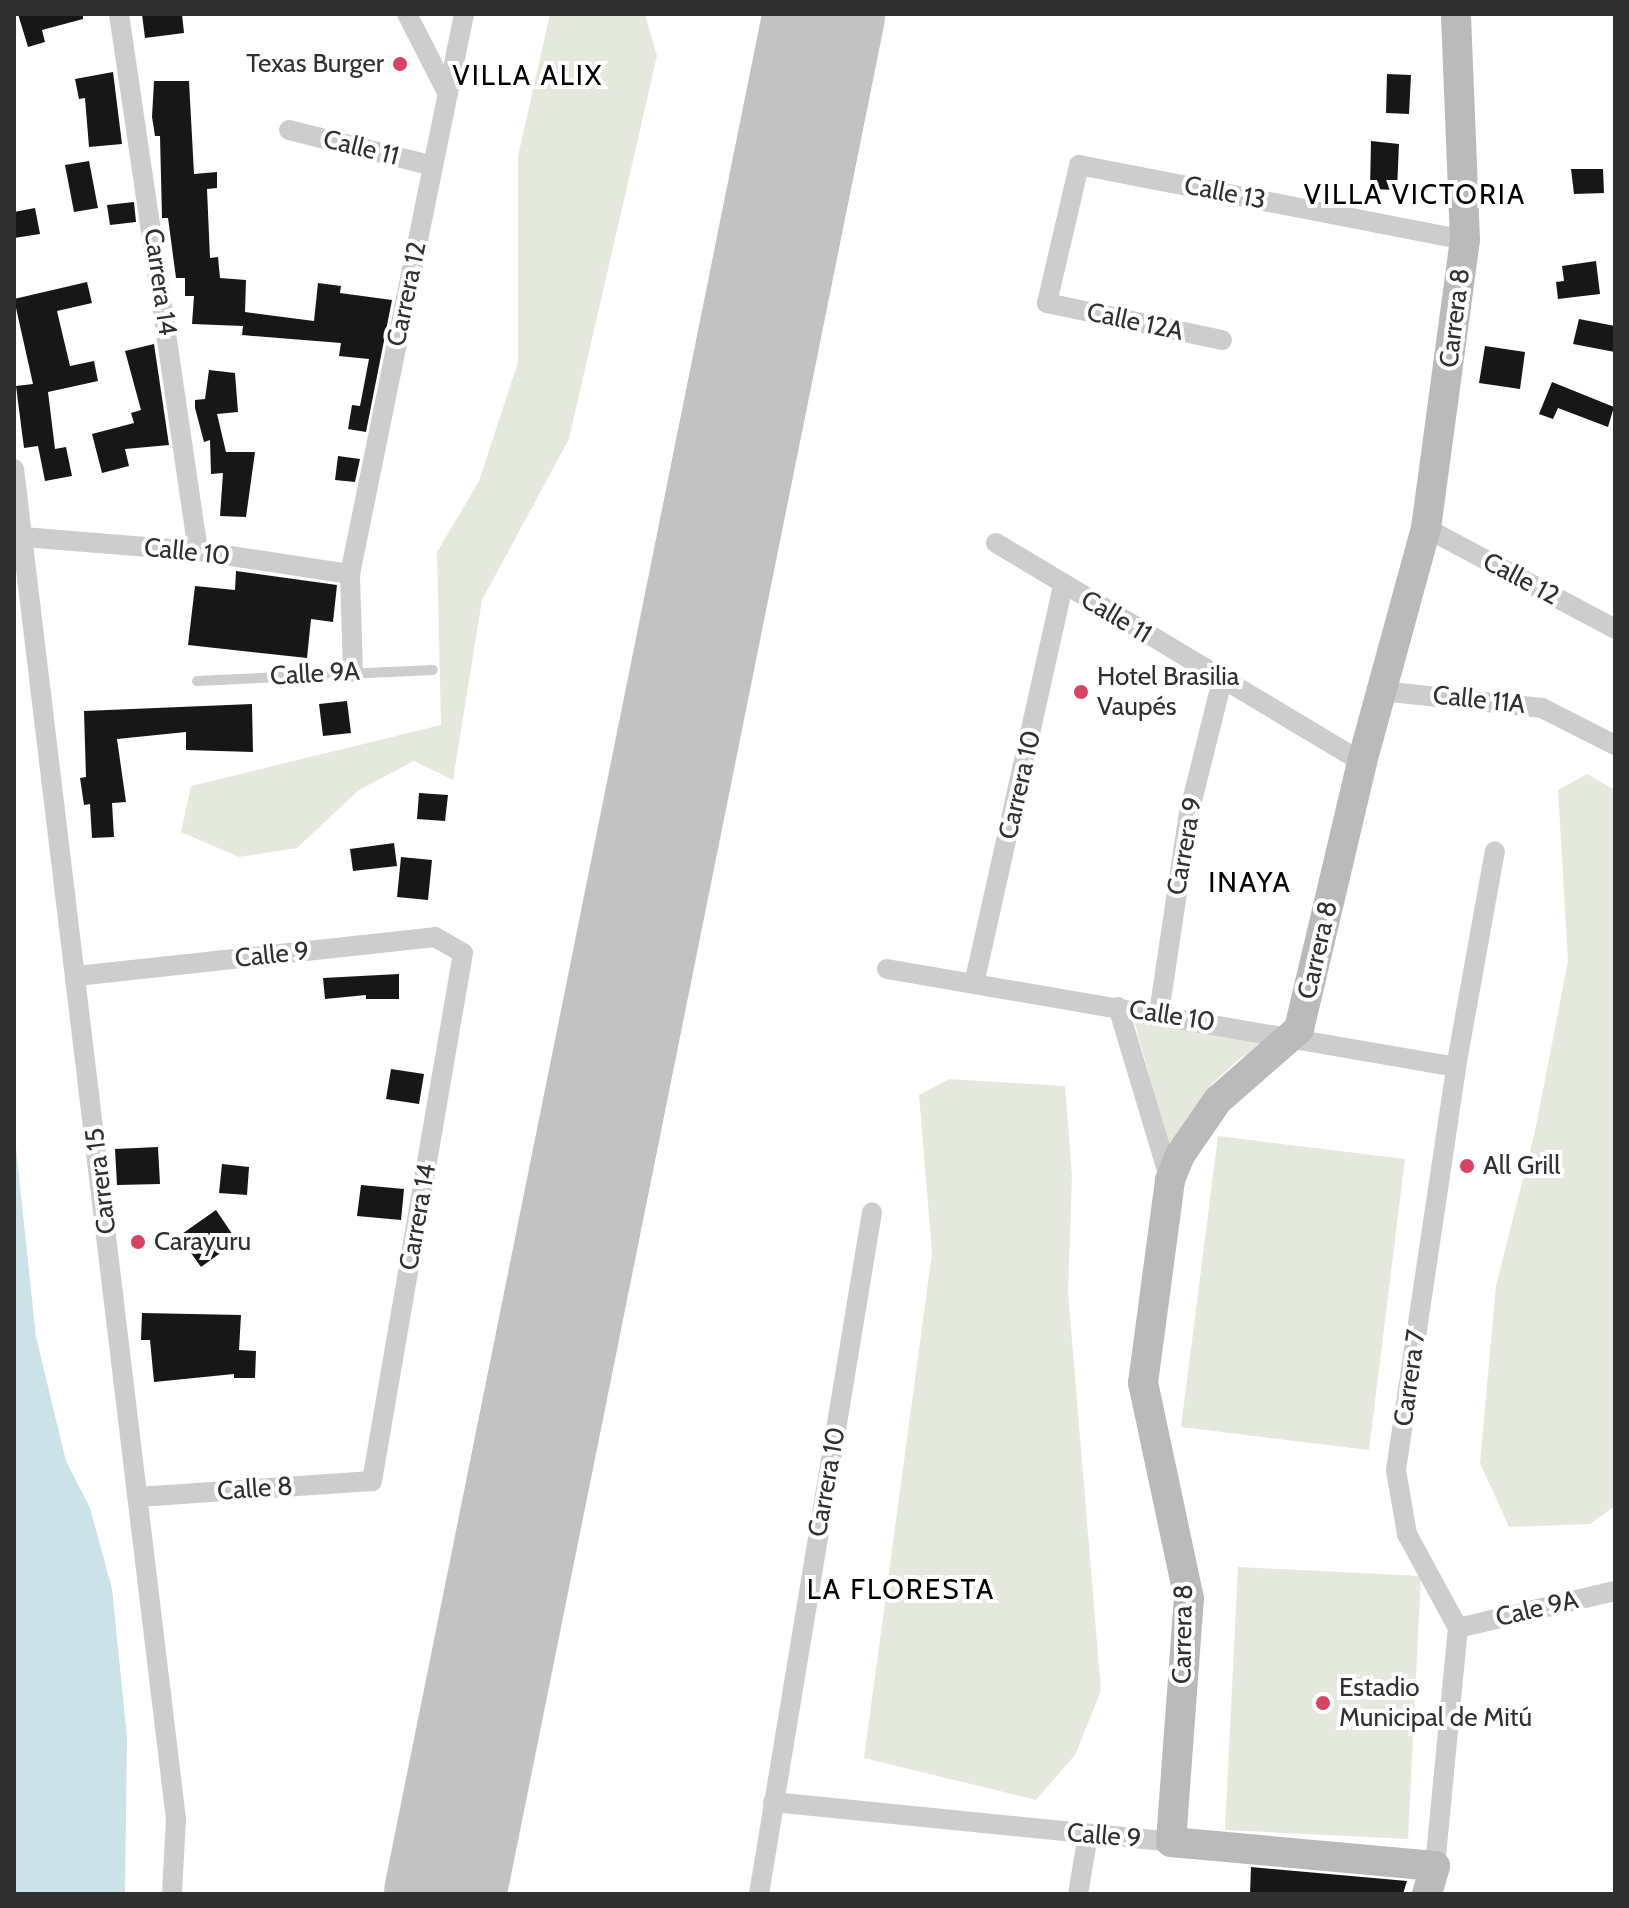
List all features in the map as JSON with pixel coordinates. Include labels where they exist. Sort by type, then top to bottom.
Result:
[{"type":"street","name":"Carrera 14","points":[[119,14],[198,551]]},
{"type":"street","points":[[407,14],[448,94]]},
{"type":"street","name":"Carrera 12","points":[[353,672],[350,574],[464,14]]},
{"type":"street","name":"Carrera 8","points":[[1171,1842],[1189,1599],[1143,1383],[1170,1180],[1180,1155],[1218,1100],[1295,1036],[1362,762],[1426,528],[1465,240],[1456,14]]},
{"type":"street","name":"Calle 11","points":[[289,130],[433,166]]},
{"type":"street","name":"Calle 13","points":[[1047,303],[1079,165],[1465,240]]},
{"type":"street","name":"Calle 12A","points":[[1047,303],[1222,340]]},
{"type":"street","name":"Carrera 15","points":[[14,469],[176,1819],[172,1894]]},
{"type":"street","name":"Calle 12","points":[[1426,528],[1615,629]]},
{"type":"street","name":"Calle 10","points":[[23,537],[198,551],[350,574]]},
{"type":"street","name":"Calle 11","points":[[996,543],[1362,762]]},
{"type":"street","name":"Carrera 10","points":[[974,984],[1063,585]]},
{"type":"street","name":"Carrera 9","points":[[1159,1013],[1189,813],[1222,681]]},
{"type":"street","name":"Calle 11A","points":[[1381,691],[1517,702],[1542,708],[1615,745]]},
{"type":"street","name":"Carrera 7","points":[[1458,1628],[1407,1534],[1396,1483],[1456,1067],[1495,851]]},
{"type":"street","name":"Calle 9","points":[[77,976],[435,937],[463,953]]},
{"type":"street","name":"Carrera 14","points":[[372,1481],[463,953]]},
{"type":"street","name":"Calle 10","points":[[887,969],[1295,1036],[1456,1067]]},
{"type":"street","points":[[1118,1007],[1170,1180]]},
{"type":"street","name":"Carrera 10","points":[[759,1894],[872,1212]]},
{"type":"street","name":"Calle 8","points":[[138,1497],[372,1481]]},
{"type":"street","name":"Cale 9A","points":[[1458,1628],[1615,1591]]},
{"type":"street","points":[[1431,1880],[1458,1628]]},
{"type":"street","name":"Calle 9","points":[[773,1802],[1171,1842],[1431,1880]]},
{"type":"street","points":[[1078,1894],[1088,1835]]},
{"type":"lane","name":"Calle 9A","points":[[197,681],[433,670]]},
{"type":"shaded area","points":[[550,14],[645,14],[657,56],[569,439],[482,600],[453,780],[414,761],[359,790],[297,848],[239,857],[181,832],[191,786],[441,725],[437,552],[479,481],[518,362],[518,156]]},
{"type":"shaded area","points":[[1587,774],[1615,790],[1615,1506],[1590,1524],[1509,1527],[1480,1463],[1496,1286],[1535,1131],[1568,961],[1558,790]]},
{"type":"shaded area","points":[[1134,1021],[1273,1043],[1240,1058],[1209,1087],[1171,1153]]},
{"type":"shaded area","points":[[949,1079],[1065,1086],[1072,1176],[1068,1292],[1101,1691],[1075,1755],[1036,1800],[864,1758],[932,1253],[919,1095]]},
{"type":"shaded area","points":[[1218,1136],[1405,1159],[1369,1450],[1181,1427]]},
{"type":"shaded area","name":"Estadio Municipal de Mitú","points":[[1238,1567],[1421,1576],[1408,1839],[1225,1830]]},
{"type":"water","points":[[14,1129],[36,1337],[66,1461],[90,1508],[112,1589],[127,1737],[125,1894],[14,1894]]},
{"type":"building","points":[[18,14],[83,14],[83,19],[42,30],[45,42],[28,47]]},
{"type":"building","points":[[142,14],[182,14],[184,33],[145,38]]},
{"type":"building","points":[[113,72],[122,144],[89,147],[85,98],[79,99],[75,79]]},
{"type":"building","points":[[1387,74],[1411,75],[1409,114],[1386,113]]},
{"type":"building","points":[[154,81],[189,81],[194,174],[217,172],[217,188],[207,189],[210,258],[218,257],[220,278],[246,280],[245,312],[314,321],[318,283],[341,286],[340,293],[392,300],[366,432],[348,429],[352,405],[360,406],[369,359],[339,356],[341,343],[242,335],[243,326],[192,324],[194,296],[185,296],[185,278],[176,278],[168,218],[162,218],[160,136],[155,136],[152,117]]},
{"type":"building","points":[[1371,141],[1399,144],[1397,190],[1370,189]]},
{"type":"building","points":[[89,161],[98,208],[74,212],[65,165]]},
{"type":"building","points":[[1571,169],[1603,169],[1604,193],[1574,194]]},
{"type":"building","points":[[134,202],[136,222],[110,225],[107,205]]},
{"type":"building","points":[[35,208],[40,234],[14,238],[14,212]]},
{"type":"building","points":[[1596,261],[1600,294],[1558,299],[1556,282],[1564,281],[1562,266]]},
{"type":"building","points":[[87,282],[92,303],[57,311],[70,366],[94,361],[98,381],[48,392],[55,449],[66,447],[72,476],[45,481],[38,446],[24,448],[16,386],[33,384],[14,299]]},
{"type":"building","points":[[1579,319],[1615,326],[1615,352],[1573,344]]},
{"type":"building","points":[[154,344],[169,445],[125,449],[129,466],[102,473],[92,434],[134,423],[131,413],[141,410],[125,351]]},
{"type":"building","points":[[1485,346],[1525,352],[1520,389],[1479,383]]},
{"type":"building","points":[[209,370],[235,373],[238,412],[217,414],[226,452],[255,452],[246,517],[220,516],[223,473],[211,474],[210,440],[204,442],[195,408],[195,400],[205,399]]},
{"type":"building","points":[[1552,382],[1614,407],[1608,427],[1558,408],[1553,419],[1539,414]]},
{"type":"building","points":[[338,456],[360,459],[355,482],[335,480]]},
{"type":"building","points":[[236,571],[337,585],[333,622],[311,619],[307,658],[188,645],[195,586],[235,590]]},
{"type":"building","points":[[347,701],[351,733],[323,736],[319,704]]},
{"type":"building","points":[[252,704],[253,752],[186,750],[186,732],[117,739],[126,802],[112,803],[114,837],[92,838],[90,804],[84,805],[80,778],[86,777],[84,711]]},
{"type":"building","points":[[419,793],[448,795],[445,821],[417,819]]},
{"type":"building","points":[[394,843],[397,866],[353,871],[350,849]]},
{"type":"building","points":[[401,857],[432,860],[428,900],[397,897]]},
{"type":"building","points":[[399,974],[399,999],[366,999],[366,995],[325,999],[323,978]]},
{"type":"building","points":[[391,1069],[424,1074],[419,1104],[386,1099]]},
{"type":"building","points":[[158,1147],[160,1184],[117,1185],[115,1149]]},
{"type":"building","points":[[222,1164],[249,1167],[247,1195],[219,1193]]},
{"type":"building","points":[[361,1185],[404,1189],[401,1220],[357,1216]]},
{"type":"building","points":[[216,1210],[237,1241],[201,1267],[179,1236]]},
{"type":"building","points":[[142,1313],[241,1315],[239,1350],[256,1351],[255,1378],[234,1378],[234,1374],[154,1382],[150,1340],[141,1340]]},
{"type":"building","points":[[1251,1867],[1407,1881],[1403,1894],[1250,1894]]},
{"type":"runway","points":[[445,1894],[824,14]]},
{"type":"place","name":"Texas Burger","points":[[400,64]]},
{"type":"place","name":"Hotel Brasilia Vaupés","points":[[1081,692]]},
{"type":"place","name":"All Grill","points":[[1467,1166]]},
{"type":"place","name":"Carayuru","points":[[138,1242]]},
{"type":"place","name":"Estadio Municipal de Mitú","points":[[1323,1703]]},
{"type":"district","name":"VILLA ALIX","points":[[528,75]]},
{"type":"district","name":"VILLA VICTORIA","points":[[1415,194]]},
{"type":"district","name":"INAYA","points":[[1250,882]]},
{"type":"district","name":"LA FLORESTA","points":[[901,1589]]}]
